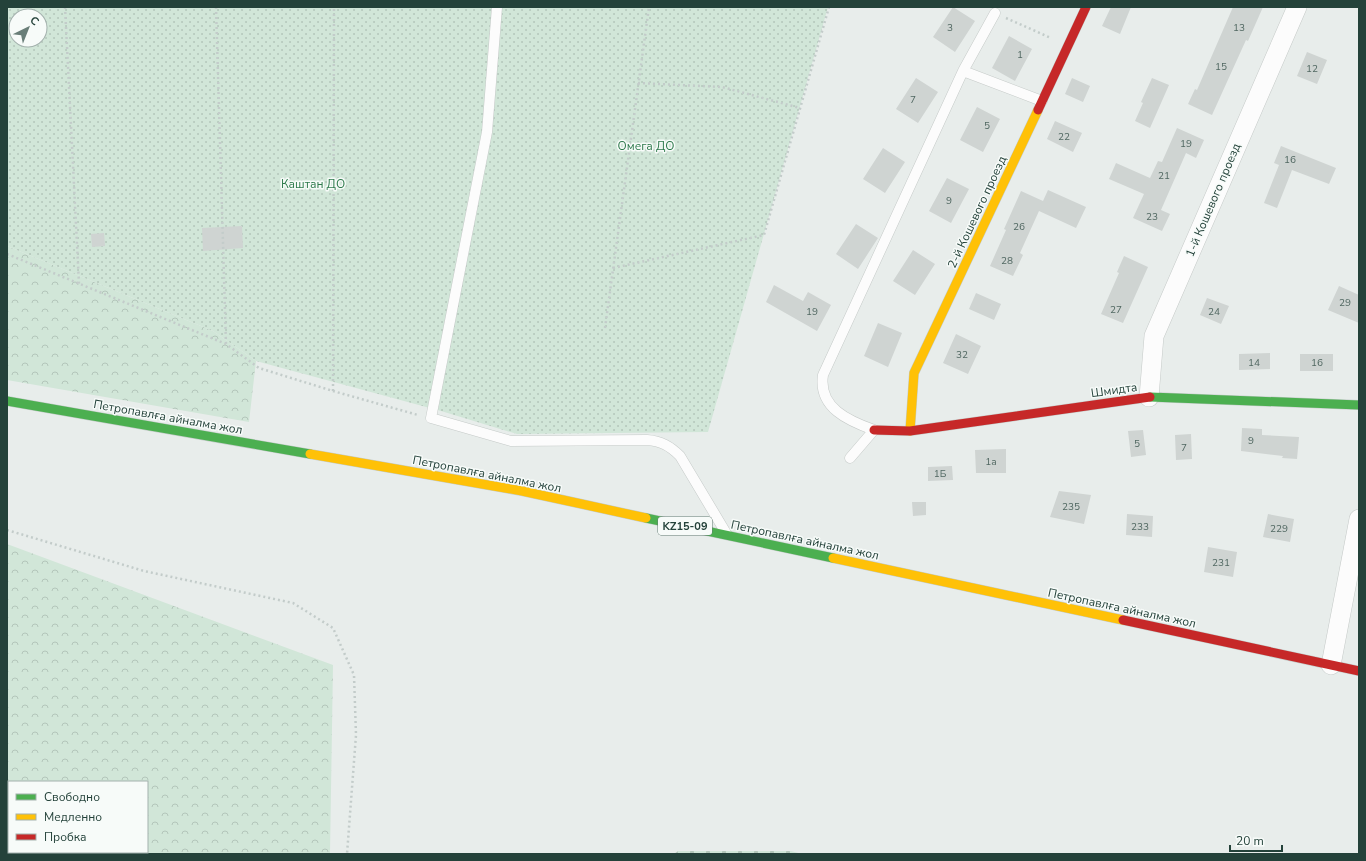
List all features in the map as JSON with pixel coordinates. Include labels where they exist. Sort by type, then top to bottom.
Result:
[{"type":"main road","name":"2-й Кошевого проезд","points":[[910,432],[914,373],[1086,7]]},
{"type":"main road","name":"Шмидта","points":[[874,430],[910,432],[1149,397],[1359,405]]},
{"type":"main road","name":"Петропавлға айналма жол","points":[[7,401],[522,491],[1359,671]]},
{"type":"street","name":"1-й Кошевого проезд","points":[[1149,397],[1154,336],[1296,7]]},
{"type":"street","points":[[1331,665],[1359,519]]},
{"type":"lane","points":[[497,7],[487,132],[431,418],[511,441],[659,441],[671,448],[680,456],[727,535]]},
{"type":"lane","points":[[850,458],[874,430],[853,422],[832,406],[823,393],[823,375],[963,71],[995,13]]},
{"type":"lane","points":[[963,71],[1042,101]]},
{"type":"path","points":[[65,7],[79,284]]},
{"type":"path","points":[[216,7],[226,344]]},
{"type":"path","points":[[333,391],[334,7]]},
{"type":"path","points":[[604,328],[649,7]]},
{"type":"path","points":[[613,268],[764,235],[828,7]]},
{"type":"path","points":[[995,13],[1068,46]]},
{"type":"path","points":[[638,83],[722,86],[800,108]]},
{"type":"path","points":[[7,254],[226,344],[258,368],[333,391],[431,418]]},
{"type":"path","points":[[7,530],[144,571],[293,603],[333,628],[354,675],[356,734],[347,854]]},
{"type":"green space","points":[[7,7],[828,7],[708,432],[517,434],[441,411],[256,361],[213,331],[7,246]]},
{"type":"green space","points":[[7,246],[213,331],[256,361],[249,422],[7,380]]},
{"type":"green space","points":[[7,544],[333,665],[330,854],[7,854]]},
{"type":"green space","points":[[678,851],[791,851],[802,854],[674,854]]},
{"type":"building","points":[[953,7],[975,21],[955,52],[933,37]]},
{"type":"building","points":[[1111,7],[1131,7],[1120,34],[1102,26]]},
{"type":"building","points":[[1233,7],[1263,7],[1248,41],[1246,40],[1212,115],[1188,104],[1195,89],[1197,90]]},
{"type":"building","points":[[1009,36],[1032,49],[1015,81],[992,68]]},
{"type":"building","points":[[1307,52],[1327,60],[1317,84],[1297,76]]},
{"type":"building","points":[[916,78],[938,92],[918,123],[896,109]]},
{"type":"building","points":[[1072,78],[1090,86],[1083,102],[1065,94]]},
{"type":"building","points":[[1152,78],[1169,85],[1150,128],[1135,121],[1143,103],[1141,102]]},
{"type":"building","points":[[977,107],[1000,119],[983,152],[960,140]]},
{"type":"building","points":[[1055,121],[1082,133],[1073,152],[1047,139]]},
{"type":"building","points":[[1177,128],[1204,140],[1196,158],[1186,153],[1161,210],[1170,214],[1162,231],[1133,218],[1144,194],[1109,179],[1116,163],[1150,178],[1158,161],[1162,162]]},
{"type":"building","points":[[1281,146],[1336,168],[1329,184],[1292,170],[1277,208],[1264,203],[1279,165],[1274,163]]},
{"type":"building","points":[[883,148],[905,162],[885,193],[863,179]]},
{"type":"building","points":[[947,178],[969,189],[951,223],[929,211]]},
{"type":"building","points":[[1048,190],[1086,207],[1076,228],[1039,211],[1020,253],[1023,255],[1013,276],[990,266],[1021,191],[1043,201]]},
{"type":"building","points":[[856,224],[878,238],[858,269],[836,254]]},
{"type":"building","points":[[242,226],[243,248],[203,251],[202,228]]},
{"type":"building","points":[[104,233],[105,246],[92,247],[91,234]]},
{"type":"building","points":[[913,250],[935,264],[915,295],[893,281]]},
{"type":"building","points":[[1124,256],[1148,267],[1123,323],[1101,314],[1119,273],[1117,272]]},
{"type":"building","points":[[774,285],[803,301],[808,292],[831,305],[817,331],[766,302]]},
{"type":"building","points":[[1339,286],[1359,295],[1359,323],[1328,310]]},
{"type":"building","points":[[976,293],[1001,304],[994,320],[969,309]]},
{"type":"building","points":[[1207,298],[1229,306],[1221,324],[1200,315]]},
{"type":"building","points":[[878,323],[902,333],[888,367],[864,356]]},
{"type":"building","points":[[956,334],[981,346],[968,374],[943,363]]},
{"type":"building","points":[[1270,353],[1270,369],[1239,370],[1239,354]]},
{"type":"building","points":[[1300,354],[1333,354],[1333,371],[1300,371]]},
{"type":"building","points":[[1242,428],[1262,429],[1262,435],[1299,437],[1297,459],[1241,451]]},
{"type":"building","points":[[1143,430],[1146,455],[1131,457],[1128,431]]},
{"type":"building","points":[[1191,434],[1192,459],[1176,460],[1175,435]]},
{"type":"building","points":[[1006,449],[1006,473],[976,473],[975,450]]},
{"type":"building","points":[[952,466],[953,480],[928,481],[928,467]]},
{"type":"building","points":[[1059,491],[1091,495],[1084,524],[1050,517]]},
{"type":"building","points":[[912,502],[926,502],[926,515],[913,516]]},
{"type":"building","points":[[1127,514],[1153,516],[1152,537],[1126,535]]},
{"type":"building","points":[[1268,514],[1294,519],[1290,542],[1263,537]]},
{"type":"building","points":[[1208,547],[1237,552],[1233,577],[1204,572]]},
{"type":"traffic: fast","points":[[1150,397],[1359,405]]},
{"type":"traffic: fast","points":[[7,401],[310,454]]},
{"type":"traffic: fast","points":[[646,518],[833,558]]},
{"type":"traffic: slow","points":[[910,431],[914,373],[1038,110]]},
{"type":"traffic: slow","points":[[310,454],[522,491],[646,518]]},
{"type":"traffic: slow","points":[[833,558],[1123,620]]},
{"type":"traffic: jam","points":[[1038,110],[1086,7]]},
{"type":"traffic: jam","points":[[874,430],[910,431],[1150,397]]},
{"type":"traffic: jam","points":[[1123,620],[1359,671]]},
{"type":"park label","name":"Омега ДО","points":[[646,146]]},
{"type":"park label","name":"Каштан ДО","points":[[313,184]]}]
